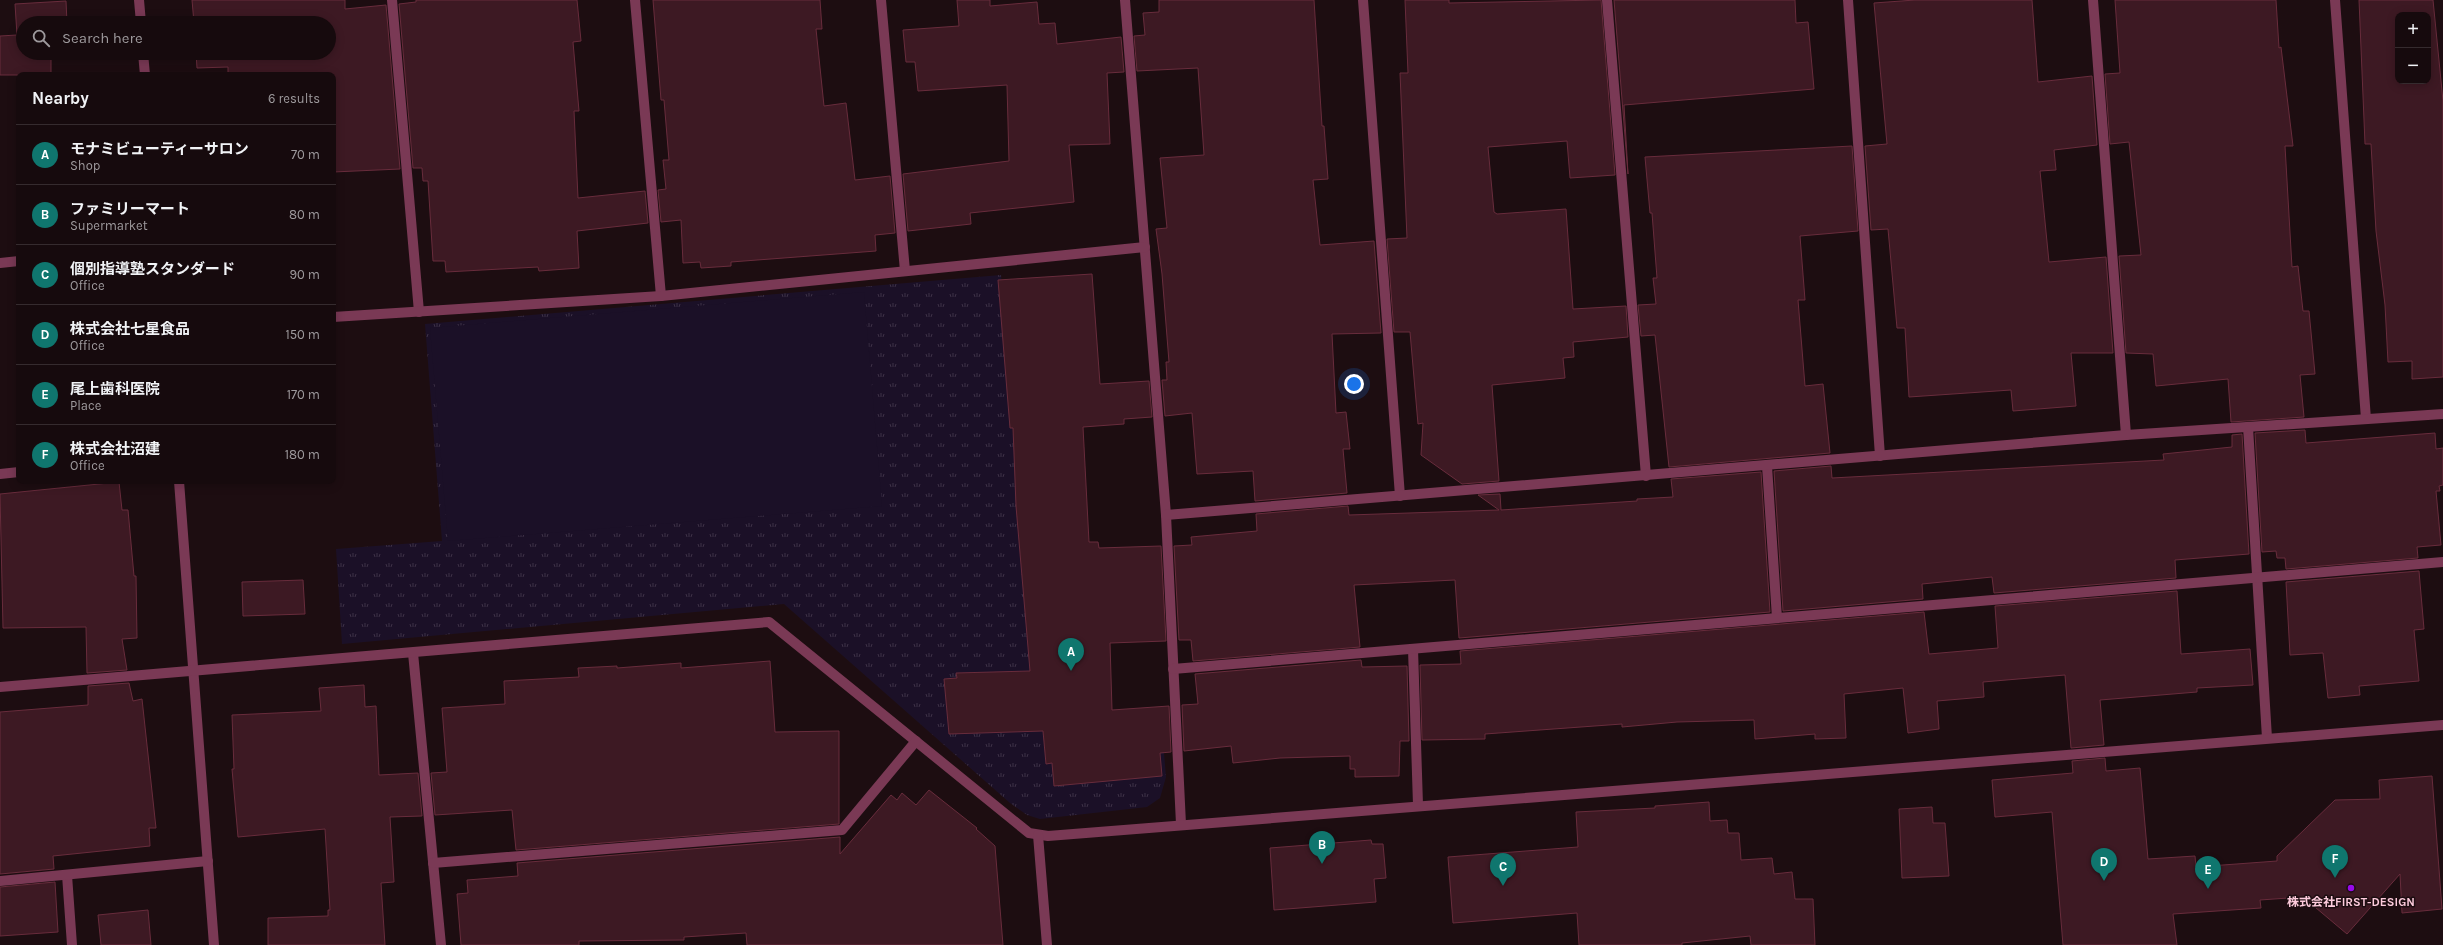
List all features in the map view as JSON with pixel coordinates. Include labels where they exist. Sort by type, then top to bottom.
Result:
[{"type":"street","points":[[139,0],[140,16]]},
{"type":"street","points":[[392,0],[419,312]]},
{"type":"street","points":[[635,0],[661,296]]},
{"type":"street","points":[[881,0],[905,271]]},
{"type":"street","points":[[1125,0],[1166,515],[1181,824]]},
{"type":"street","points":[[1363,0],[1400,496]]},
{"type":"street","points":[[1607,0],[1646,476]]},
{"type":"street","points":[[1848,0],[1880,456]]},
{"type":"street","points":[[2093,0],[2126,435]]},
{"type":"street","points":[[2335,0],[2366,419]]},
{"type":"street","points":[[144,60],[145,72]]},
{"type":"street","points":[[336,317],[661,296],[1145,247]]},
{"type":"street","points":[[0,263],[16,261]]},
{"type":"street","points":[[1166,515],[2126,435],[2443,414]]},
{"type":"street","points":[[2248,427],[2267,738]]},
{"type":"street","points":[[1767,466],[1777,618]]},
{"type":"street","points":[[0,474],[16,472]]},
{"type":"street","points":[[179,484],[195,672],[214,945]]},
{"type":"street","points":[[1173,669],[2443,562]]},
{"type":"street","points":[[0,687],[195,672],[769,622],[1029,832],[1048,836],[1418,805],[2443,725]]},
{"type":"street","points":[[1413,649],[1418,805]]},
{"type":"street","points":[[413,653],[441,945]]},
{"type":"street","points":[[433,863],[842,830],[916,741]]},
{"type":"street","points":[[1038,835],[1047,945]]},
{"type":"street","points":[[0,881],[208,861]]},
{"type":"street","points":[[67,875],[72,945]]},
{"type":"green space","points":[[1001,275],[1035,731],[1161,718],[1166,777],[1160,798],[1147,807],[1040,819],[1027,815],[1010,803],[784,604],[342,644],[336,549],[442,541],[425,324]]},
{"type":"green space","points":[[864,292],[882,506],[448,541],[430,328]]},
{"type":"building","points":[[192,0],[345,0],[345,9],[386,5],[400,169],[336,172],[336,72],[228,72],[228,67],[197,68],[196,60],[336,60],[336,16],[193,16]]},
{"type":"building","points":[[416,0],[577,0],[581,41],[573,42],[579,111],[574,111],[578,198],[645,191],[648,223],[577,231],[579,268],[539,271],[538,267],[446,272],[445,261],[433,261],[428,181],[423,181],[422,168],[413,168],[399,4],[416,2]]},
{"type":"building","points":[[653,0],[820,0],[822,29],[816,29],[824,106],[846,103],[855,180],[890,176],[895,233],[875,235],[876,251],[731,262],[731,266],[701,268],[700,262],[683,263],[681,220],[661,222],[658,190],[666,189],[663,160],[669,160],[664,100],[661,100]]},
{"type":"building","points":[[957,0],[990,0],[990,6],[1037,2],[1039,24],[1055,23],[1057,44],[1121,37],[1124,72],[1107,73],[1110,144],[1069,145],[1074,202],[970,213],[971,224],[908,231],[903,174],[1009,161],[1007,85],[918,91],[915,62],[906,62],[903,30],[959,26]]},
{"type":"building","points":[[1159,0],[1314,0],[1322,126],[1324,126],[1328,179],[1313,180],[1320,245],[1374,241],[1381,333],[1332,334],[1336,413],[1346,412],[1350,449],[1343,449],[1347,493],[1255,501],[1253,471],[1197,474],[1192,413],[1165,416],[1162,380],[1167,380],[1166,362],[1169,362],[1162,274],[1156,229],[1167,228],[1160,158],[1204,155],[1198,68],[1137,71],[1134,36],[1145,35],[1143,13],[1159,12]]},
{"type":"building","points":[[1405,0],[1449,0],[1449,3],[1601,0],[1615,175],[1570,178],[1567,141],[1488,147],[1494,212],[1497,214],[1566,209],[1573,309],[1626,306],[1628,337],[1573,342],[1574,357],[1563,358],[1565,378],[1492,385],[1499,481],[1462,484],[1421,455],[1423,423],[1418,424],[1410,332],[1394,332],[1387,239],[1407,238],[1400,73],[1408,73]]},
{"type":"building","points":[[1614,0],[1795,0],[1796,23],[1808,22],[1814,89],[1624,105],[1628,174]]},
{"type":"building","points":[[1915,0],[2032,0],[2038,82],[2092,76],[2097,145],[2054,150],[2056,170],[2040,171],[2049,262],[2106,257],[2113,353],[2071,353],[2076,406],[2013,411],[2011,390],[1909,397],[1905,328],[1897,328],[1888,229],[1871,230],[1865,146],[1887,144],[1874,3]]},
{"type":"building","points":[[2115,0],[2276,0],[2279,48],[2281,47],[2293,146],[2285,146],[2292,267],[2298,266],[2303,311],[2309,311],[2315,374],[2300,375],[2304,417],[2231,422],[2228,379],[2156,386],[2153,354],[2126,353],[2119,256],[2141,255],[2129,142],[2110,144],[2105,74],[2120,73]]},
{"type":"building","points":[[2359,0],[2433,0],[2443,101],[2443,377],[2412,379],[2412,361],[2388,362],[2385,305],[2376,231],[2371,144],[2365,144]]},
{"type":"building","points":[[66,1],[67,16],[16,16],[16,20],[15,4]]},
{"type":"building","points":[[16,35],[16,60],[51,60],[51,72],[16,72],[16,75],[0,75],[0,36]]},
{"type":"building","points":[[1852,146],[1858,231],[1800,236],[1805,300],[1798,300],[1805,386],[1823,384],[1830,453],[1669,467],[1655,335],[1641,336],[1638,305],[1656,304],[1653,278],[1657,278],[1652,213],[1650,213],[1645,157]]},
{"type":"building","points":[[1092,274],[1100,384],[1149,381],[1152,417],[1124,419],[1124,424],[1083,427],[1089,542],[1098,542],[1099,548],[1161,546],[1166,641],[1110,643],[1112,710],[1169,706],[1171,752],[1160,753],[1162,776],[1054,786],[1052,763],[1046,764],[1043,731],[949,734],[944,679],[957,678],[956,673],[1030,671],[1016,506],[1013,428],[1010,428],[998,280]]},
{"type":"building","points":[[2305,430],[2306,443],[2435,433],[2436,449],[2443,448],[2443,485],[2439,486],[2440,491],[2436,491],[2441,545],[2417,547],[2418,558],[2286,569],[2285,558],[2277,558],[2276,551],[2262,552],[2255,433]]},
{"type":"building","points":[[2242,434],[2249,554],[2175,560],[2176,578],[1994,593],[1992,577],[1922,584],[1923,599],[1783,611],[1774,471],[1831,466],[1832,478],[2164,460],[2163,454],[2232,447],[2232,435]]},
{"type":"building","points":[[1761,472],[1770,612],[1459,638],[1455,580],[1354,585],[1360,647],[1193,661],[1191,640],[1179,640],[1174,546],[1192,545],[1191,537],[1257,531],[1256,514],[1348,506],[1349,515],[1499,510],[1478,495],[1500,494],[1501,510],[1637,501],[1637,499],[1673,497],[1671,479]]},
{"type":"building","points":[[99,484],[119,484],[122,510],[128,510],[134,576],[136,576],[137,638],[122,639],[127,670],[87,673],[86,627],[3,628],[0,494]]},
{"type":"building","points":[[2419,571],[2424,629],[2414,630],[2419,681],[2359,686],[2360,695],[2328,698],[2323,653],[2290,655],[2286,582]]},
{"type":"building","points":[[303,580],[305,614],[243,616],[242,582]]},
{"type":"building","points":[[2177,591],[2181,654],[2250,649],[2253,685],[2197,688],[2197,692],[2100,700],[2104,745],[2071,748],[2065,675],[1983,682],[1984,697],[1937,701],[1939,729],[1908,733],[1903,688],[1844,694],[1846,738],[1815,739],[1815,734],[1755,739],[1754,720],[1677,722],[1622,727],[1622,724],[1485,734],[1485,739],[1422,740],[1420,665],[1461,664],[1460,651],[1924,612],[1929,654],[1998,648],[1995,606]]},
{"type":"building","points":[[1361,660],[1362,667],[1407,666],[1409,741],[1400,741],[1399,776],[1355,777],[1355,769],[1350,769],[1350,756],[1280,758],[1233,763],[1231,746],[1184,751],[1182,705],[1198,704],[1195,674]]},
{"type":"building","points":[[770,661],[775,732],[839,731],[839,824],[516,850],[512,810],[435,815],[431,773],[447,772],[442,708],[505,704],[504,681],[579,677],[578,668],[617,666],[617,668],[681,663],[681,668]]},
{"type":"building","points":[[129,683],[133,701],[142,699],[156,828],[149,828],[150,846],[53,856],[54,869],[0,874],[0,712],[88,705],[88,686]]},
{"type":"building","points":[[364,685],[365,707],[376,706],[379,775],[418,773],[422,816],[390,817],[394,882],[381,883],[385,945],[268,945],[268,918],[328,916],[328,910],[330,910],[325,829],[238,837],[232,769],[234,769],[232,715],[321,711],[319,688]]},
{"type":"building","points":[[2105,758],[2106,771],[2140,768],[2148,859],[2195,856],[2196,867],[2277,861],[2277,856],[2335,800],[2380,799],[2379,780],[2432,776],[2442,909],[2402,913],[2400,874],[2347,934],[2303,897],[2260,900],[2261,908],[2173,914],[2177,945],[2063,945],[2052,812],[1995,817],[1992,780],[2073,773],[2072,761]]},
{"type":"building","points":[[929,790],[977,828],[976,829],[995,846],[1003,945],[747,945],[746,933],[684,937],[684,940],[579,941],[579,945],[461,945],[457,894],[468,893],[467,880],[518,876],[517,863],[840,837],[840,854],[891,795],[897,800],[902,793],[916,805]]},
{"type":"building","points":[[1709,802],[1710,821],[1727,820],[1728,833],[1739,833],[1741,860],[1772,858],[1774,874],[1792,872],[1795,899],[1813,899],[1815,945],[1751,945],[1750,936],[1682,943],[1682,945],[1579,945],[1577,913],[1453,923],[1448,857],[1578,847],[1576,812],[1655,808],[1655,806]]},
{"type":"building","points":[[1932,807],[1933,823],[1945,823],[1949,876],[1902,878],[1899,809]]},
{"type":"building","points":[[1371,840],[1372,844],[1383,844],[1386,878],[1374,879],[1376,902],[1274,910],[1270,848]]},
{"type":"building","points":[[55,882],[58,932],[0,936],[0,887]]},
{"type":"building","points":[[148,910],[151,945],[101,945],[98,915]]},
{"type":"place","name":"モナミビューティーサロン","points":[[1071,671]]},
{"type":"place","name":"ファミリーマート","points":[[1322,864]]},
{"type":"place","name":"株式会社沼建","points":[[2335,878]]},
{"type":"place","name":"株式会社七星食品","points":[[2104,881]]},
{"type":"place","name":"個別指導塾スタンダード","points":[[1503,886]]},
{"type":"place","name":"株式会社FIRST-DESIGN","points":[[2351,888]]},
{"type":"place","name":"尾上歯科医院","points":[[2208,889]]}]
